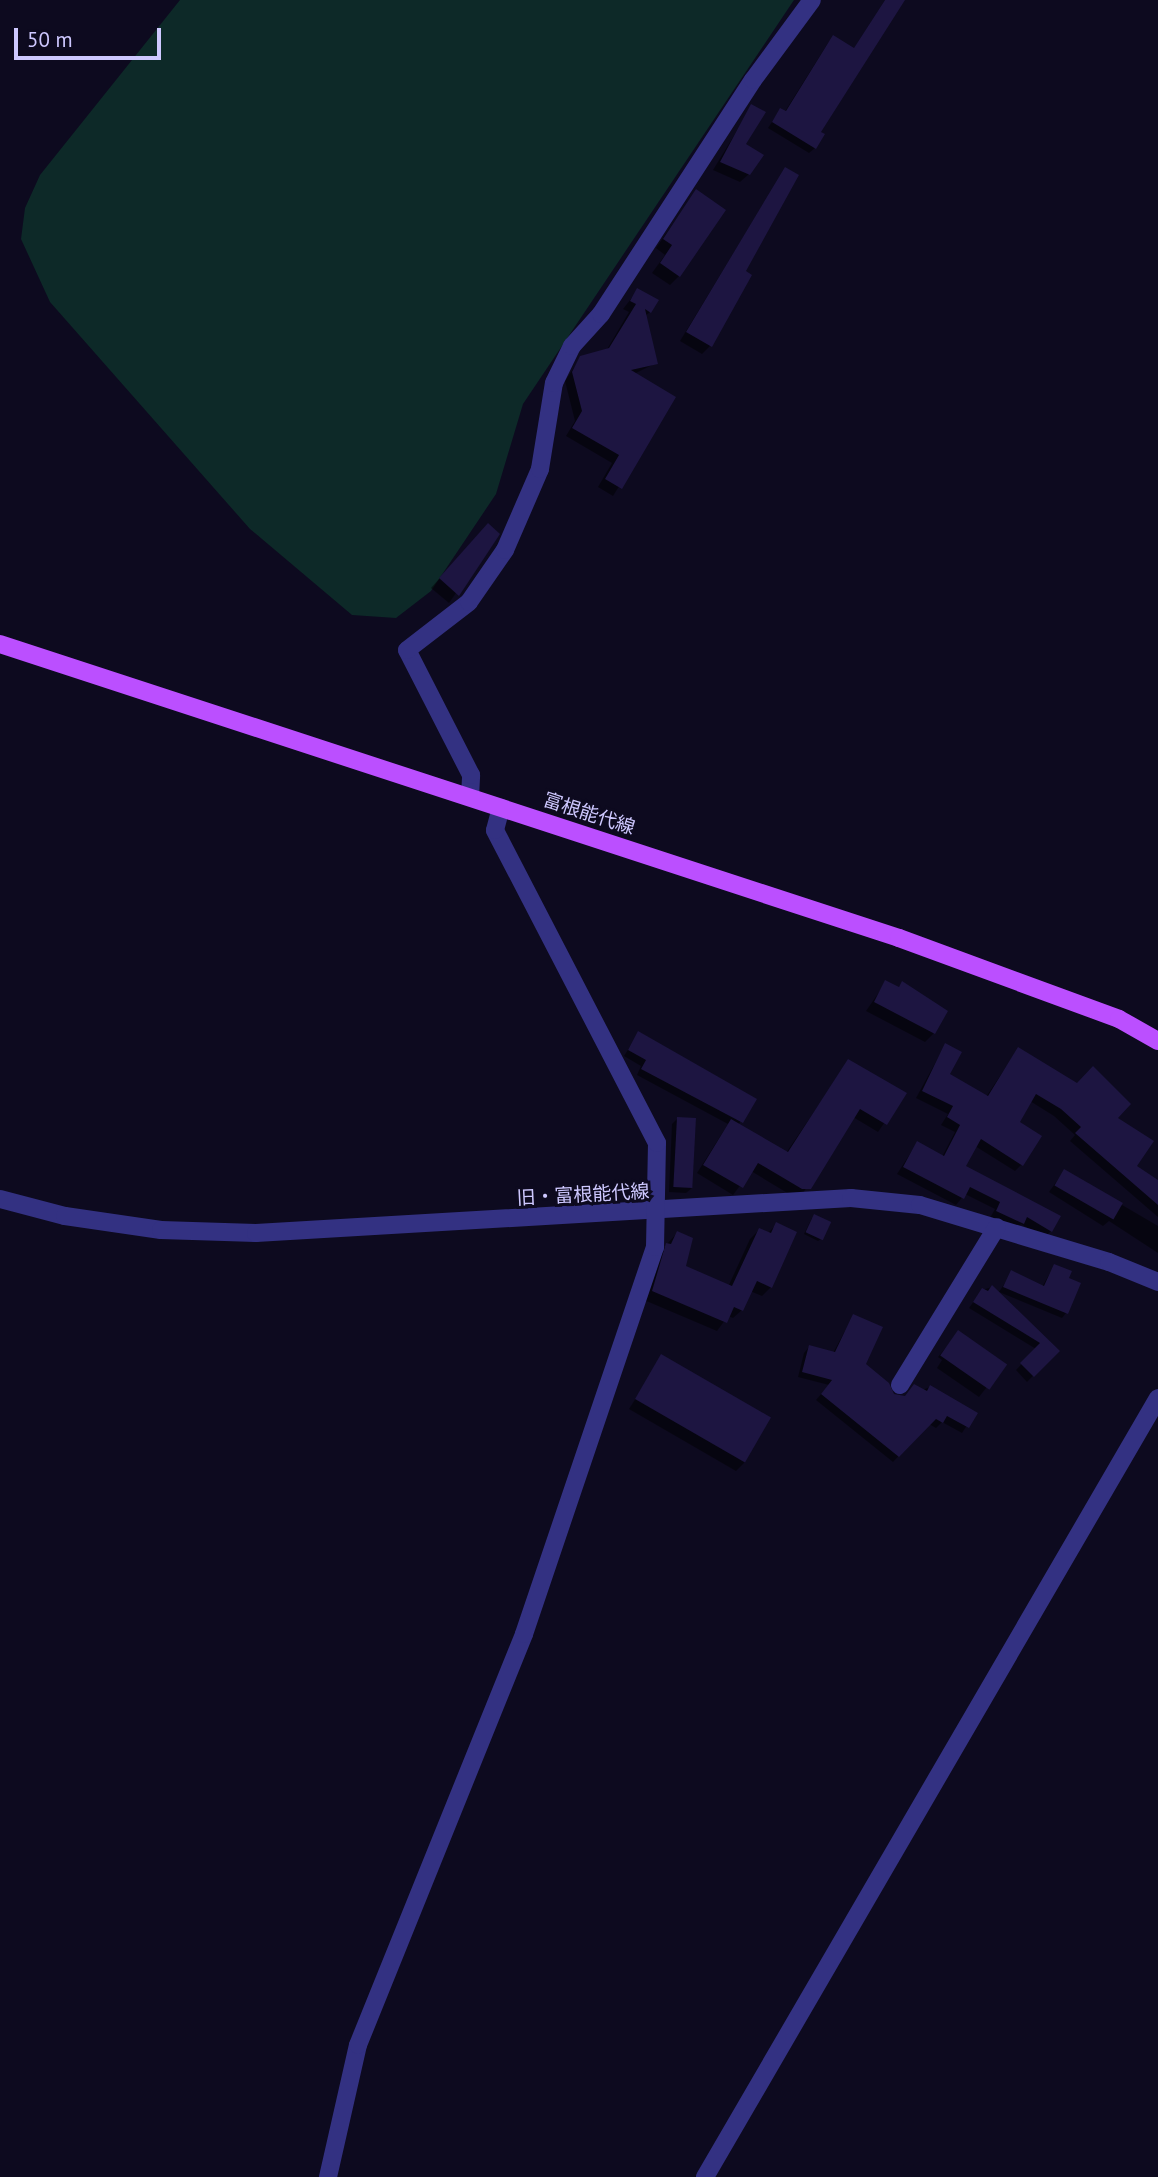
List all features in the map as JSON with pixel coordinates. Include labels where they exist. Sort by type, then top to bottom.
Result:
[{"type":"main road","name":"富根能代線","points":[[0,644],[912,943],[1119,1019],[1158,1041]]},
{"type":"street","points":[[470,797],[471,775],[407,650],[468,602],[505,550],[540,469],[554,383],[572,346],[601,314],[752,80],[812,0]]},
{"type":"street","points":[[328,2177],[358,2045],[524,1634],[655,1247],[657,1143],[495,830],[501,808]]},
{"type":"street","name":"旧・富根能代線","points":[[0,1199],[65,1216],[161,1230],[256,1233],[654,1212],[851,1198],[920,1205],[1109,1262],[1158,1282]]},
{"type":"street","points":[[900,1385],[997,1227]]},
{"type":"street","points":[[705,2177],[1158,1398]]},
{"type":"green space","points":[[180,0],[794,0],[523,404],[496,494],[431,591],[396,618],[352,615],[250,529],[50,302],[21,239],[25,208],[40,175]]},
{"type":"building","points":[[885,0],[905,0],[821,132],[825,134],[816,149],[772,122],[780,108],[786,111],[833,35],[854,48]]},
{"type":"building","points":[[751,104],[766,112],[746,144],[764,155],[750,175],[720,162]]},
{"type":"building","points":[[785,167],[799,175],[746,271],[752,275],[712,347],[686,332]]},
{"type":"building","points":[[696,189],[726,210],[680,277],[660,263],[672,245],[663,239]]},
{"type":"building","points":[[637,288],[659,300],[651,313],[645,309],[658,364],[631,370],[676,397],[622,489],[605,479],[619,455],[572,428],[582,411],[572,372],[580,356],[609,348],[636,304],[630,301]]},
{"type":"building","points":[[488,523],[500,534],[459,596],[439,578]]},
{"type":"building","points":[[885,980],[899,987],[902,981],[948,1011],[935,1034],[874,1002]]},
{"type":"building","points":[[638,1031],[757,1099],[743,1123],[641,1069],[646,1060],[628,1050]]},
{"type":"building","points":[[945,1043],[962,1052],[950,1074],[988,1096],[1018,1047],[1077,1083],[1093,1066],[1131,1104],[1118,1118],[1154,1141],[1137,1166],[1158,1180],[1158,1205],[1075,1133],[1081,1127],[1061,1109],[1036,1094],[1020,1122],[1042,1136],[1023,1166],[981,1139],[966,1166],[1061,1216],[1052,1232],[1027,1217],[1024,1224],[996,1211],[1000,1202],[970,1187],[964,1199],[903,1167],[917,1141],[944,1156],[960,1125],[947,1117],[953,1106],[922,1091]]},
{"type":"building","points":[[848,1059],[907,1093],[887,1125],[860,1109],[811,1189],[802,1189],[758,1163],[743,1188],[703,1165],[731,1119],[788,1152]]},
{"type":"building","points":[[677,1117],[696,1118],[692,1188],[673,1187]]},
{"type":"building","points":[[1064,1169],[1123,1203],[1113,1219],[1054,1185]]},
{"type":"building","points":[[814,1214],[831,1222],[823,1240],[806,1232]]},
{"type":"building","points":[[776,1222],[797,1232],[772,1288],[757,1281],[743,1311],[734,1307],[727,1323],[652,1291],[666,1243],[671,1244],[677,1231],[693,1238],[686,1266],[732,1286],[759,1228],[771,1233]]},
{"type":"building","points":[[1054,1264],[1072,1271],[1069,1278],[1081,1283],[1068,1314],[1003,1287],[1011,1270],[1044,1286]]},
{"type":"building","points":[[992,1285],[1060,1351],[1034,1377],[1020,1363],[1040,1343],[973,1302],[982,1288],[988,1291]]},
{"type":"building","points":[[853,1314],[883,1327],[866,1364],[889,1383],[894,1394],[905,1396],[914,1384],[927,1391],[930,1385],[978,1413],[969,1428],[947,1416],[943,1423],[936,1419],[899,1457],[821,1394],[832,1380],[802,1372],[809,1345],[835,1352]]},
{"type":"building","points":[[958,1330],[1007,1364],[989,1390],[940,1355]]},
{"type":"building","points":[[661,1354],[771,1418],[745,1463],[635,1399]]}]
